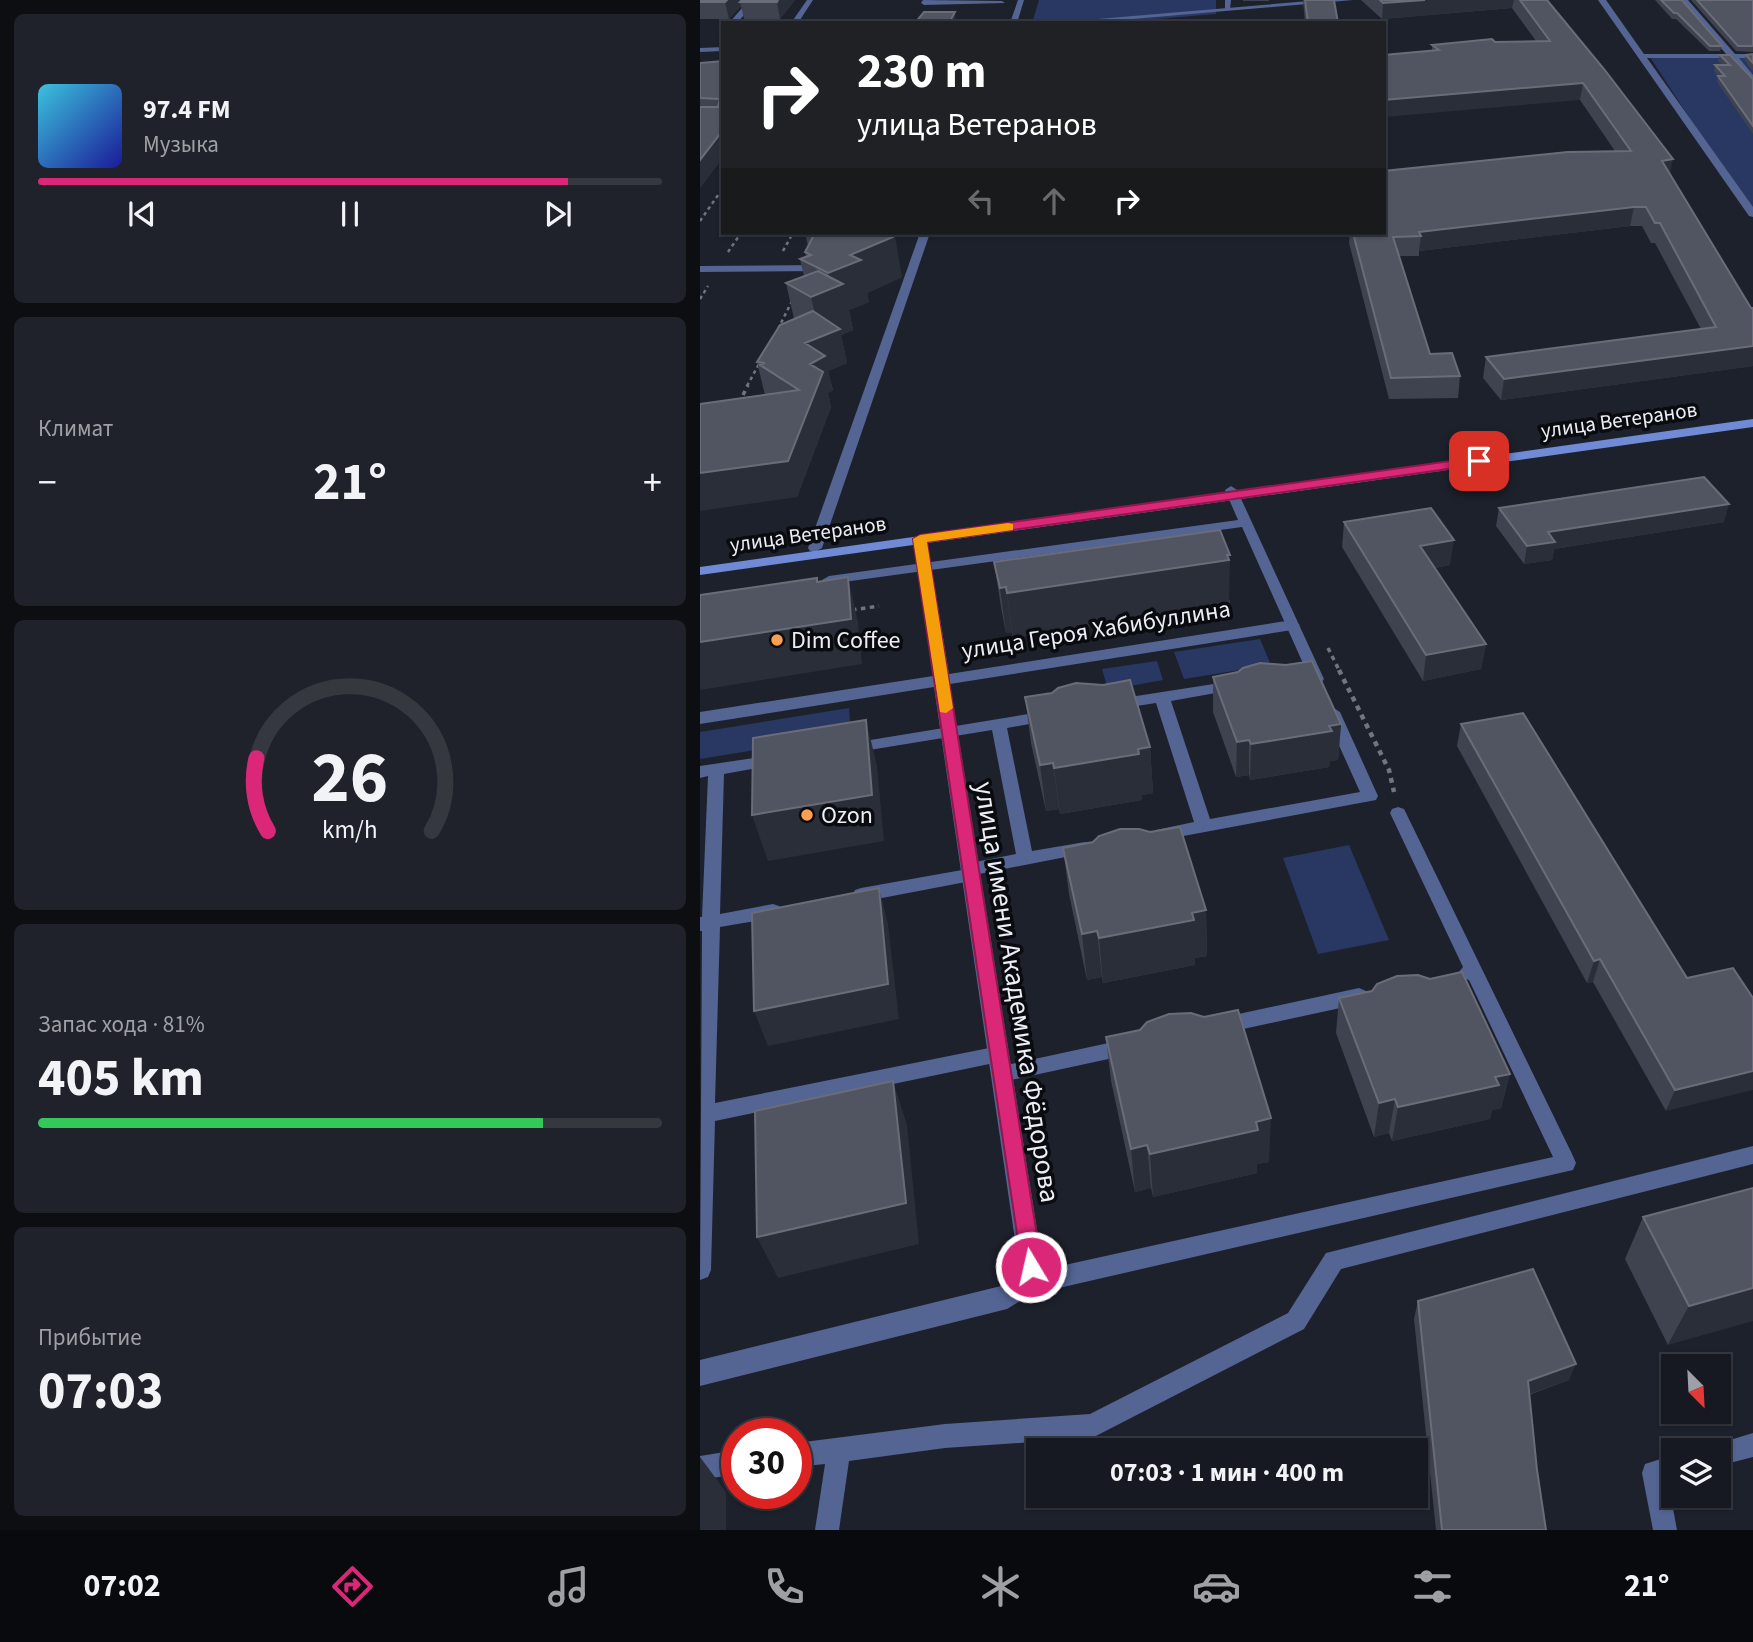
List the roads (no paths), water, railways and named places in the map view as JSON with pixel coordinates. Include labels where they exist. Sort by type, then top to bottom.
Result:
[{"type":"street","points":[[735,21],[753,0]]},
{"type":"street","points":[[1072,21],[1228,4],[1349,0]]},
{"type":"street","points":[[1602,0],[1753,214]]},
{"type":"street","points":[[1684,0],[1753,80]]},
{"type":"street","points":[[703,51],[720,46]]},
{"type":"street","points":[[1643,56],[1753,57]]},
{"type":"street","name":"улица Ветеранов","points":[[700,571],[1753,420]]},
{"type":"street","name":"улица Ветеранов","points":[[700,565],[1232,493]]},
{"type":"street","name":"улица имени Академика Фёдорова","points":[[920,539],[1031,1267],[1024,1285]]},
{"type":"street","name":"улица Героя Хабибуллина","points":[[700,718],[1292,625]]},
{"type":"street","points":[[700,1373],[1007,1297],[1024,1285]]},
{"type":"lane","points":[[795,21],[810,0]]},
{"type":"lane","points":[[926,0],[924,3],[1020,1],[1014,21]]},
{"type":"lane","points":[[816,548],[924,235]]},
{"type":"lane","points":[[700,269],[832,268]]},
{"type":"lane","points":[[899,268],[912,268]]},
{"type":"lane","points":[[1140,838],[1370,796],[1307,674],[1292,625],[1232,493]]},
{"type":"lane","points":[[808,583],[1245,523]]},
{"type":"lane","points":[[1108,706],[1245,684]]},
{"type":"lane","points":[[1162,697],[1204,826]]},
{"type":"lane","points":[[832,751],[1067,713]]},
{"type":"lane","points":[[999,724],[1024,859]]},
{"type":"lane","points":[[700,1270],[708,771],[793,757]]},
{"type":"lane","points":[[1024,1285],[1566,1163],[1398,813]]},
{"type":"lane","points":[[846,898],[1024,859],[1102,845]]},
{"type":"lane","points":[[706,923],[792,908]]},
{"type":"lane","points":[[1447,977],[1474,971]]},
{"type":"lane","points":[[1204,1030],[1380,992]]},
{"type":"lane","points":[[702,1115],[1000,1064],[1150,1042]]},
{"type":"lane","points":[[812,1453],[945,1436],[1092,1426],[1296,1321],[1334,1260],[1753,1155]]},
{"type":"lane","points":[[1731,1451],[1753,1445]]},
{"type":"lane","points":[[827,1530],[839,1450]]},
{"type":"lane","points":[[700,1468],[721,1465]]},
{"type":"lane","points":[[1661,1471],[1654,1473],[1665,1530]]},
{"type":"place","name":"Dim Coffee","points":[[777,640]]},
{"type":"place","name":"Ozon","points":[[807,815]]}]
